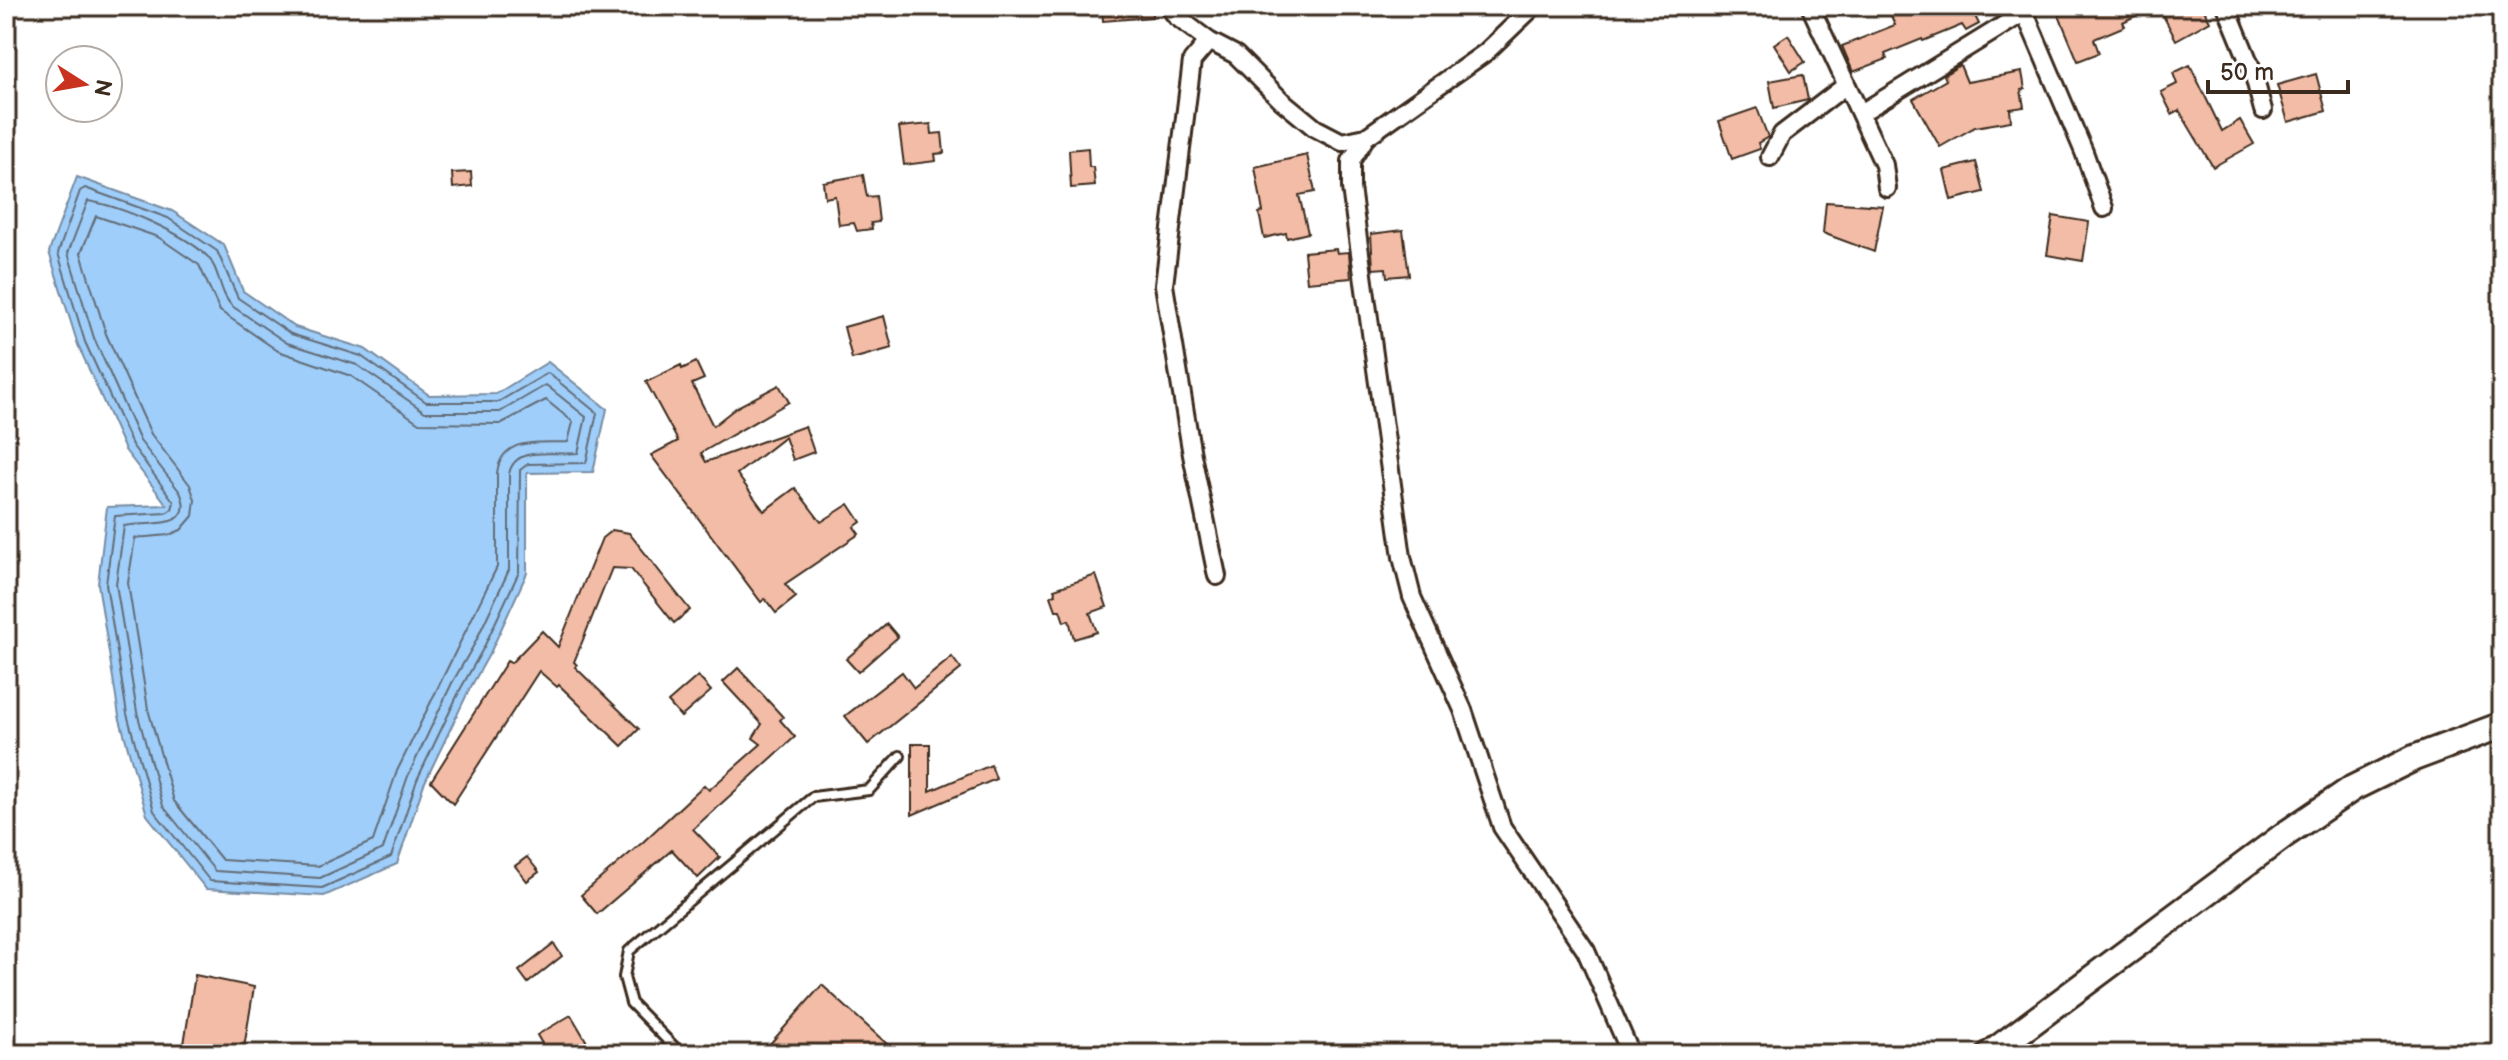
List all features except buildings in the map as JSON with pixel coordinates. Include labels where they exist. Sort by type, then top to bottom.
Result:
[{"type":"main road","points":[[1990,1054],[2287,833],[2353,788],[2414,758],[2502,725]]},
{"type":"street","points":[[1168,6],[1177,17],[1209,41],[1236,55],[1281,100],[1315,128],[1342,142],[1366,137]]},
{"type":"street","points":[[1534,6],[1486,52],[1366,137],[1351,161],[1351,188],[1402,557],[1412,597],[1463,710],[1502,827],[1586,951],[1631,1054]]},
{"type":"street","points":[[1810,6],[1884,165],[1887,188]]},
{"type":"street","points":[[2226,6],[2253,72],[2263,110]]},
{"type":"street","points":[[1861,113],[2024,9],[2104,208]]},
{"type":"street","points":[[1209,41],[1192,61],[1164,285],[1192,455],[1217,576]]},
{"type":"street","points":[[1770,157],[1782,134],[1845,86]]},
{"type":"lane","points":[[681,1054],[631,1003],[624,977],[629,951],[813,797],[869,790],[900,756]]},
{"type":"water","points":[[77,177],[172,211],[224,245],[243,291],[295,327],[365,349],[429,395],[496,394],[548,362],[607,409],[593,472],[527,473],[527,573],[424,784],[397,864],[324,896],[206,889],[147,815],[119,716],[98,584],[107,507],[167,505],[125,450],[78,345],[49,252]]}]
